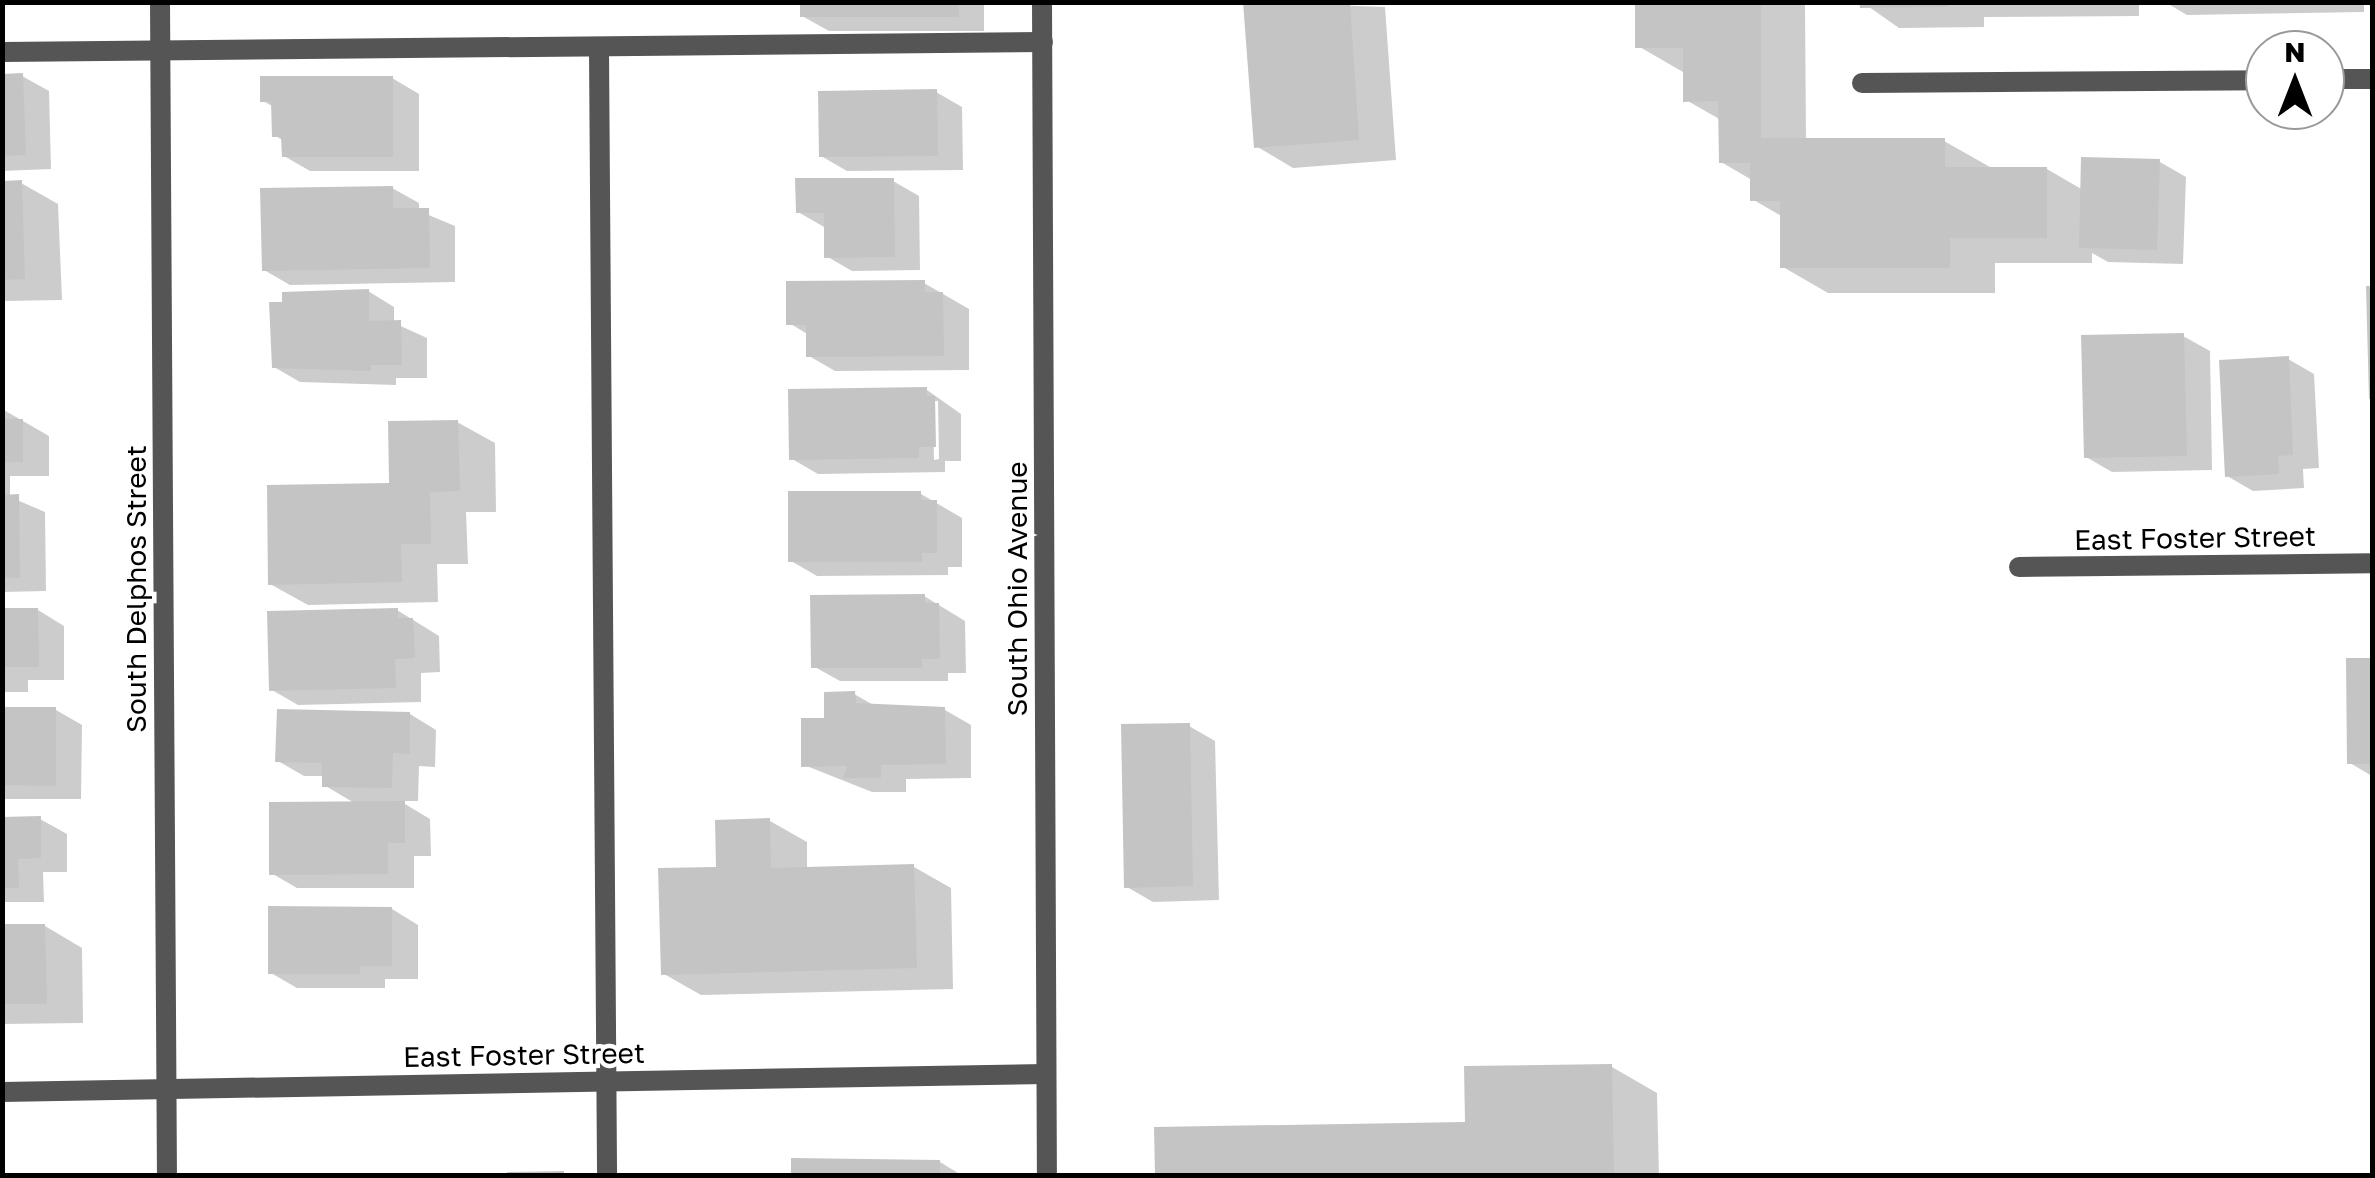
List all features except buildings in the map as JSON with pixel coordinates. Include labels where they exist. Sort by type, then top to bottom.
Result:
[{"type":"street","name":"South Delphos Street","points":[[160,2],[167,1176]]},
{"type":"street","name":"South Ohio Avenue","points":[[1042,2],[1047,1176]]},
{"type":"street","points":[[2,52],[599,50],[1043,42]]},
{"type":"street","points":[[599,50],[607,1176]]},
{"type":"street","points":[[2345,79],[2372,79]]},
{"type":"street","points":[[1862,82],[2245,80]]},
{"type":"street","name":"East Foster Street","points":[[2018,567],[2372,563]]},
{"type":"street","name":"East Foster Street","points":[[2,1092],[1046,1074]]}]
